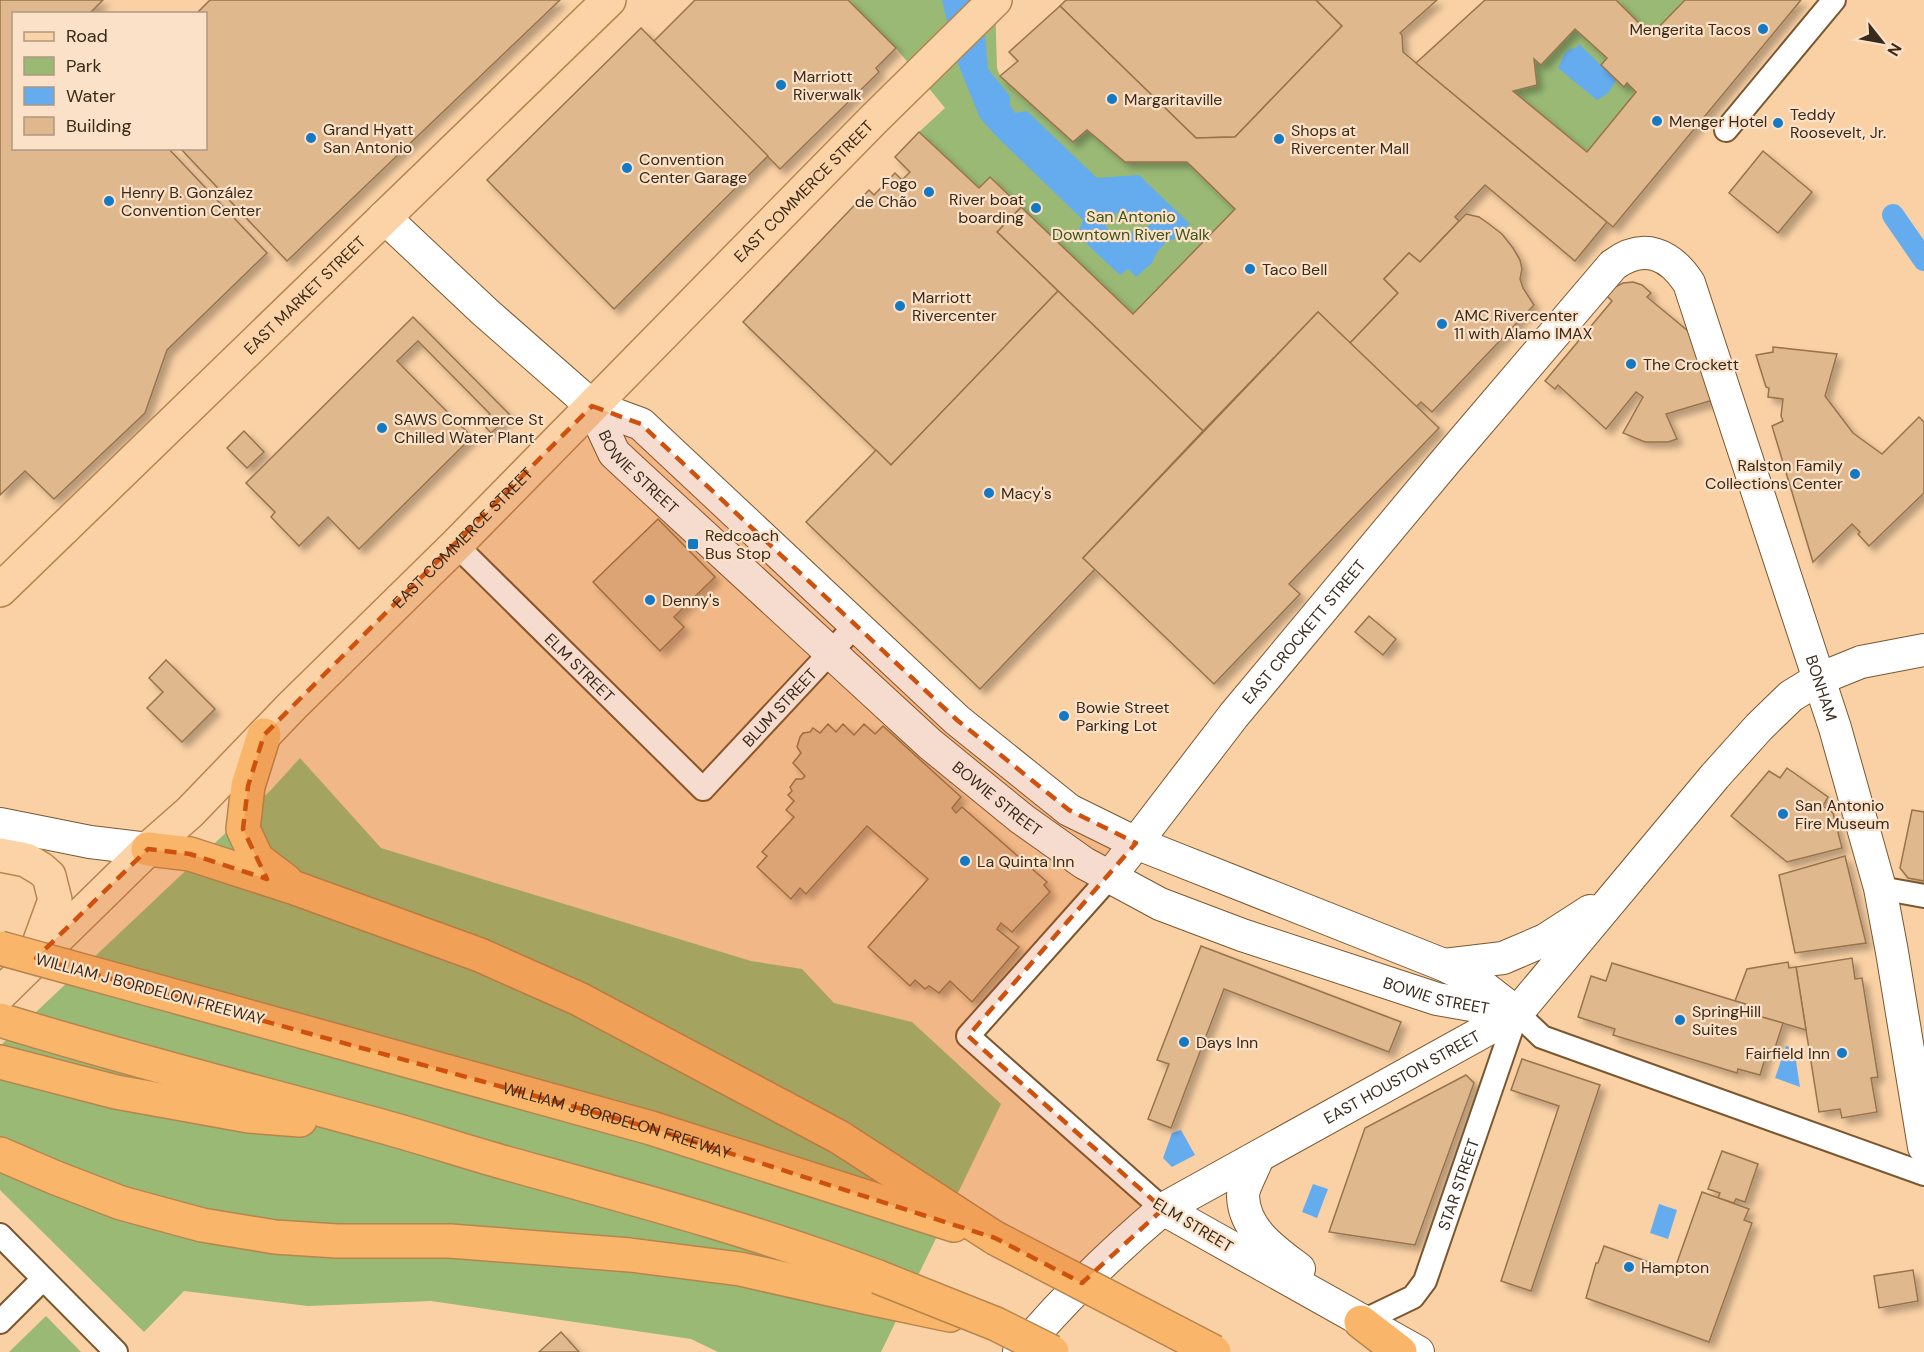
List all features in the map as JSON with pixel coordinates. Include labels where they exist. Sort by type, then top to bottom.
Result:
[{"type":"highway","points":[[264,735],[248,786],[243,829],[257,859],[295,888]]},
{"type":"highway","points":[[148,849],[190,854],[295,888],[480,955],[579,999],[839,1137],[995,1238]]},
{"type":"highway","name":"WILLIAM J BORDELON FREEWAY","points":[[0,948],[651,1128],[995,1238],[1214,1352]]},
{"type":"highway","points":[[0,1020],[87,1047],[382,1126],[642,1200],[811,1252],[873,1288]]},
{"type":"highway","points":[[0,1062],[116,1092],[249,1116],[382,1126]]},
{"type":"highway","points":[[0,1154],[121,1203],[202,1224],[275,1238],[337,1241],[450,1241],[630,1255],[873,1288],[996,1324],[1052,1352]]},
{"type":"highway","points":[[1351,1316],[1400,1352]]},
{"type":"main road","name":"EAST MARKET STREET","points":[[0,590],[609,0]]},
{"type":"main road","name":"EAST COMMERCE STREET","points":[[0,994],[148,849],[190,812],[995,0]]},
{"type":"main road","name":"BOWIE STREET","points":[[384,217],[485,312],[592,406],[641,424],[957,720],[1069,810],[1136,843],[1444,965],[1473,979],[1517,1013]]},
{"type":"main road","name":"EAST CROCKETT STREET","points":[[1110,878],[1234,715],[1613,265],[1624,257],[1639,253],[1656,254]]},
{"type":"main road","name":"BONHAM","points":[[1656,254],[1669,260],[1680,269],[1689,283],[1819,679],[1880,888],[1924,1147]]},
{"type":"main road","name":"BOWIE STREET","points":[[592,406],[614,453],[930,744],[1023,819],[1084,863],[1160,904],[1242,935],[1437,999],[1517,1013]]},
{"type":"main road","name":"EAST HOUSTON STREET","points":[[1019,1352],[1056,1309],[1120,1246],[1163,1209],[1517,1013],[1715,776],[1759,727],[1791,696],[1819,679],[1861,662],[1924,650]]},
{"type":"main road","points":[[0,824],[90,842],[148,849]]},
{"type":"main road","points":[[0,855],[26,861],[49,876],[55,900],[32,962]]},
{"type":"main road","points":[[1444,965],[1503,958],[1513,954],[1545,940],[1615,896]]},
{"type":"main road","points":[[1258,1156],[1243,1195],[1248,1221],[1268,1245],[1307,1275],[1351,1316]]},
{"type":"main road","name":"ELM STREET","points":[[1163,1209],[1418,1352]]},
{"type":"street","points":[[1726,130],[1834,0]]},
{"type":"street","name":"ELM STREET","points":[[456,545],[703,789]]},
{"type":"street","name":"BLUM STREET","points":[[703,789],[855,626]]},
{"type":"street","name":"EAST CROCKETT STREET","points":[[968,1036],[1110,878]]},
{"type":"street","points":[[1880,888],[1924,896]]},
{"type":"street","name":"BOWIE STREET","points":[[1517,1013],[1542,1037],[1924,1174]]},
{"type":"street","name":"STAR STREET","points":[[1351,1316],[1413,1298],[1425,1281],[1517,1013]]},
{"type":"street","name":"ELM STREET","points":[[968,1036],[1163,1209]]},
{"type":"street","points":[[0,1235],[116,1352]]},
{"type":"street","points":[[0,1322],[43,1280]]},
{"type":"highlighted area","points":[[592,406],[641,424],[957,720],[1069,810],[1136,843],[968,1036],[1163,1209],[1082,1283],[995,1238],[651,1128],[36,958],[148,849],[190,854],[267,879],[243,829],[248,786],[264,735]]},
{"type":"green space","name":"San Antonio Downtown River Walk","points":[[848,0],[995,0],[997,68],[1000,76],[1073,142],[1087,130],[1125,162],[1187,162],[1235,209],[1133,314],[990,177],[979,188],[919,132],[945,108],[896,48]]},
{"type":"green space","points":[[1616,0],[1685,0],[1651,35]]},
{"type":"green space","points":[[1575,29],[1607,58],[1602,64],[1624,87],[1627,83],[1636,92],[1587,152],[1513,91],[1537,85],[1534,59],[1541,65]]},
{"type":"green space","points":[[300,758],[381,848],[751,961],[802,969],[834,1003],[912,1022],[1001,1104],[881,1352],[718,1352],[691,1339],[431,1301],[308,1306],[184,1291],[144,1332],[0,1190],[0,1046],[271,790]]},
{"type":"green space","points":[[46,1316],[81,1352],[9,1352]]},
{"type":"water","points":[[942,0],[982,0],[988,69],[1010,96],[1010,105],[1015,113],[1027,111],[1097,178],[1139,175],[1190,224],[1176,238],[1165,243],[1157,252],[1152,263],[1136,277],[1128,269],[1120,275],[1077,235],[1083,220],[980,118],[956,59]],"holes":[[[1122,208],[1132,217],[1138,211],[1151,223],[1139,236],[1133,231],[1122,242],[1105,226]]]},
{"type":"water","points":[[1579,44],[1616,80],[1609,92],[1597,100],[1558,68],[1566,52],[1576,48]]},
{"type":"water","points":[[1786,1046],[1794,1048],[1800,1087],[1775,1078]]},
{"type":"water","points":[[1181,1130],[1195,1155],[1172,1167],[1163,1158],[1172,1133]]},
{"type":"water","points":[[1313,1184],[1328,1189],[1317,1218],[1302,1212]]},
{"type":"water","points":[[1659,1204],[1677,1210],[1668,1239],[1650,1233]]},
{"type":"building","name":"Henry B. González Convention Center","points":[[0,0],[103,0],[91,12],[12,12],[12,150],[170,150],[267,253],[167,350],[145,413],[54,499],[25,471],[0,495]]},
{"type":"building","name":"Grand Hyatt San Antonio","points":[[210,0],[560,0],[287,261],[182,150],[207,150],[207,12],[198,12]]},
{"type":"building","name":"Marriott Riverwalk","points":[[695,0],[848,0],[896,48],[876,68],[879,72],[780,169],[654,41]]},
{"type":"building","points":[[1066,0],[1316,0],[1342,26],[1235,137],[1196,138],[1060,6]]},
{"type":"building","points":[[1316,0],[1437,0],[1400,33],[1403,52],[1607,222],[1575,261],[1485,185],[1455,217],[1459,221],[1420,262],[1409,253],[1384,279],[1398,293],[1350,343],[1318,312],[1203,431],[997,232],[1021,207],[1133,314],[1235,209],[1187,162],[1125,162],[1087,130],[1073,142],[1000,76],[1018,61],[1009,52],[1060,6],[1196,138],[1235,137],[1342,26]]},
{"type":"building","name":"Menger Hotel","points":[[1485,0],[1616,0],[1651,35],[1685,0],[1801,0],[1613,227],[1416,63]],"holes":[[[1575,29],[1607,58],[1601,65],[1624,87],[1627,83],[1636,92],[1587,152],[1513,91],[1537,85],[1534,59],[1541,65]]]},
{"type":"building","name":"Convention Center Garage","points":[[641,28],[768,156],[614,309],[487,180]]},
{"type":"building","name":"Marriott Rivercenter","points":[[919,132],[979,188],[990,177],[1021,207],[997,232],[1058,291],[891,465],[743,322],[869,190],[874,195],[895,173],[902,180],[910,172],[895,157]]},
{"type":"building","points":[[1763,151],[1812,192],[1778,233],[1729,193]]},
{"type":"building","name":"AMC Rivercenter 11 with Alamo IMAX","points":[[1466,214],[1479,217],[1489,224],[1502,234],[1513,248],[1520,260],[1522,269],[1520,279],[1523,288],[1534,305],[1432,412],[1421,402],[1416,407],[1350,343],[1398,293],[1384,279],[1409,253],[1420,262]]},
{"type":"building","name":"The Crockett","points":[[1633,282],[1642,285],[1651,293],[1647,297],[1694,336],[1713,400],[1666,414],[1677,439],[1668,442],[1645,442],[1623,433],[1643,397],[1636,392],[1606,429],[1558,385],[1555,389],[1545,381],[1612,301],[1607,296],[1615,287]]},
{"type":"building","name":"Macy's","points":[[1058,291],[1203,431],[1083,558],[1095,569],[980,689],[806,522],[876,450],[891,465]]},
{"type":"building","points":[[1318,312],[1439,428],[1289,584],[1300,594],[1214,684],[1083,558]]},
{"type":"building","name":"SAWS Commerce St Chilled Water Plant","points":[[413,317],[510,415],[491,433],[481,422],[490,414],[418,341],[397,361],[472,437],[359,549],[328,517],[299,546],[271,517],[275,512],[246,483]]},
{"type":"building","name":"Ralston Family Collections Center","points":[[1773,347],[1837,354],[1825,396],[1853,433],[1882,454],[1919,417],[1924,422],[1924,493],[1869,546],[1852,524],[1813,562],[1772,426],[1783,421],[1781,416],[1783,399],[1768,397],[1769,388],[1766,387],[1756,355],[1773,352]]},
{"type":"building","points":[[244,431],[264,452],[247,468],[227,448]]},
{"type":"building","name":"Denny's","points":[[658,519],[715,577],[674,617],[684,627],[660,651],[593,582]]},
{"type":"building","points":[[1369,616],[1396,639],[1383,655],[1355,632]]},
{"type":"building","points":[[166,660],[215,709],[182,742],[147,708],[163,692],[149,678]]},
{"type":"building","name":"La Quinta Inn","points":[[828,724],[836,732],[843,724],[854,735],[864,724],[875,734],[883,726],[961,797],[952,808],[956,813],[962,807],[1047,882],[1044,885],[1050,892],[1012,932],[1001,923],[997,929],[1019,947],[972,1002],[950,981],[939,993],[929,986],[925,989],[915,980],[910,986],[868,947],[928,879],[867,826],[806,894],[800,888],[791,899],[757,867],[767,856],[762,852],[794,817],[786,810],[794,801],[788,795],[792,791],[790,787],[796,779],[802,779],[805,776],[793,763],[801,753],[797,747],[800,737],[813,728],[820,733]]},
{"type":"building","name":"San Antonio Fire Museum","points":[[1787,768],[1828,797],[1823,806],[1833,813],[1842,848],[1787,862],[1731,816],[1769,771],[1780,778]]},
{"type":"building","points":[[1912,810],[1924,812],[1924,881],[1908,878],[1900,868]]},
{"type":"building","points":[[1845,856],[1866,943],[1795,953],[1779,875]]},
{"type":"building","name":"Days Inn","points":[[1201,946],[1401,1022],[1389,1052],[1224,989],[1171,1128],[1148,1119],[1169,1064],[1157,1060]]},
{"type":"building","name":"Fairfield Inn","points":[[1852,958],[1855,979],[1862,978],[1878,1077],[1871,1078],[1877,1112],[1842,1118],[1840,1109],[1819,1112],[1796,967]]},
{"type":"building","points":[[1788,962],[1789,968],[1796,967],[1806,1030],[1755,1015],[1758,1008],[1735,1001],[1747,969]]},
{"type":"building","name":"SpringHill Suites","points":[[1612,963],[1758,1008],[1755,1015],[1783,1023],[1774,1051],[1768,1049],[1760,1075],[1738,1069],[1737,1073],[1613,1035],[1615,1029],[1578,1017],[1591,976],[1606,981]]},
{"type":"building","points":[[1522,1059],[1600,1085],[1531,1291],[1501,1281],[1559,1106],[1511,1090]]},
{"type":"building","points":[[1466,1075],[1474,1083],[1415,1245],[1329,1232],[1365,1128]]},
{"type":"building","points":[[1722,1151],[1758,1164],[1745,1202],[1736,1199],[1734,1203],[1718,1198],[1720,1193],[1708,1189]]},
{"type":"building","name":"Hampton","points":[[1702,1192],[1749,1209],[1744,1220],[1752,1223],[1709,1342],[1586,1298],[1596,1263],[1598,1263],[1604,1246],[1674,1271]]},
{"type":"building","points":[[1913,1270],[1918,1301],[1879,1308],[1874,1276]]},
{"type":"building","points":[[561,1332],[579,1352],[539,1352]]},
{"type":"waterway","points":[[1893,215],[1924,260]]},
{"type":"place","name":"Mengerita Tacos","points":[[1763,29]]},
{"type":"place","name":"Marriott Riverwalk","points":[[781,85]]},
{"type":"place","name":"Margaritaville","points":[[1112,99]]},
{"type":"place","name":"Menger Hotel","points":[[1657,121]]},
{"type":"place","name":"Teddy Roosevelt, Jr.","points":[[1778,123]]},
{"type":"place","name":"Grand Hyatt San Antonio","points":[[311,138]]},
{"type":"place","name":"Shops at Rivercenter Mall","points":[[1279,139]]},
{"type":"place","name":"Convention Center Garage","points":[[627,168]]},
{"type":"place","name":"Fogo de Chão","points":[[929,192]]},
{"type":"place","name":"Henry B. González Convention Center","points":[[109,201]]},
{"type":"place","name":"River boat boarding","points":[[1036,208]]},
{"type":"place","name":"Taco Bell","points":[[1250,269]]},
{"type":"place","name":"Marriott Rivercenter","points":[[900,306]]},
{"type":"place","name":"AMC Rivercenter 11 with Alamo IMAX","points":[[1442,324]]},
{"type":"place","name":"The Crockett","points":[[1631,364]]},
{"type":"place","name":"SAWS Commerce St Chilled Water Plant","points":[[382,428]]},
{"type":"place","name":"Ralston Family Collections Center","points":[[1855,474]]},
{"type":"place","name":"Macy's","points":[[989,493]]},
{"type":"place","name":"Redcoach Bus Stop","points":[[693,544]]},
{"type":"place","name":"Denny's","points":[[650,600]]},
{"type":"place","name":"Bowie Street Parking Lot","points":[[1064,716]]},
{"type":"place","name":"San Antonio Fire Museum","points":[[1783,814]]},
{"type":"place","name":"La Quinta Inn","points":[[965,861]]},
{"type":"place","name":"SpringHill Suites","points":[[1680,1020]]},
{"type":"place","name":"Days Inn","points":[[1184,1042]]},
{"type":"place","name":"Fairfield Inn","points":[[1842,1053]]},
{"type":"place","name":"Hampton","points":[[1629,1267]]}]
